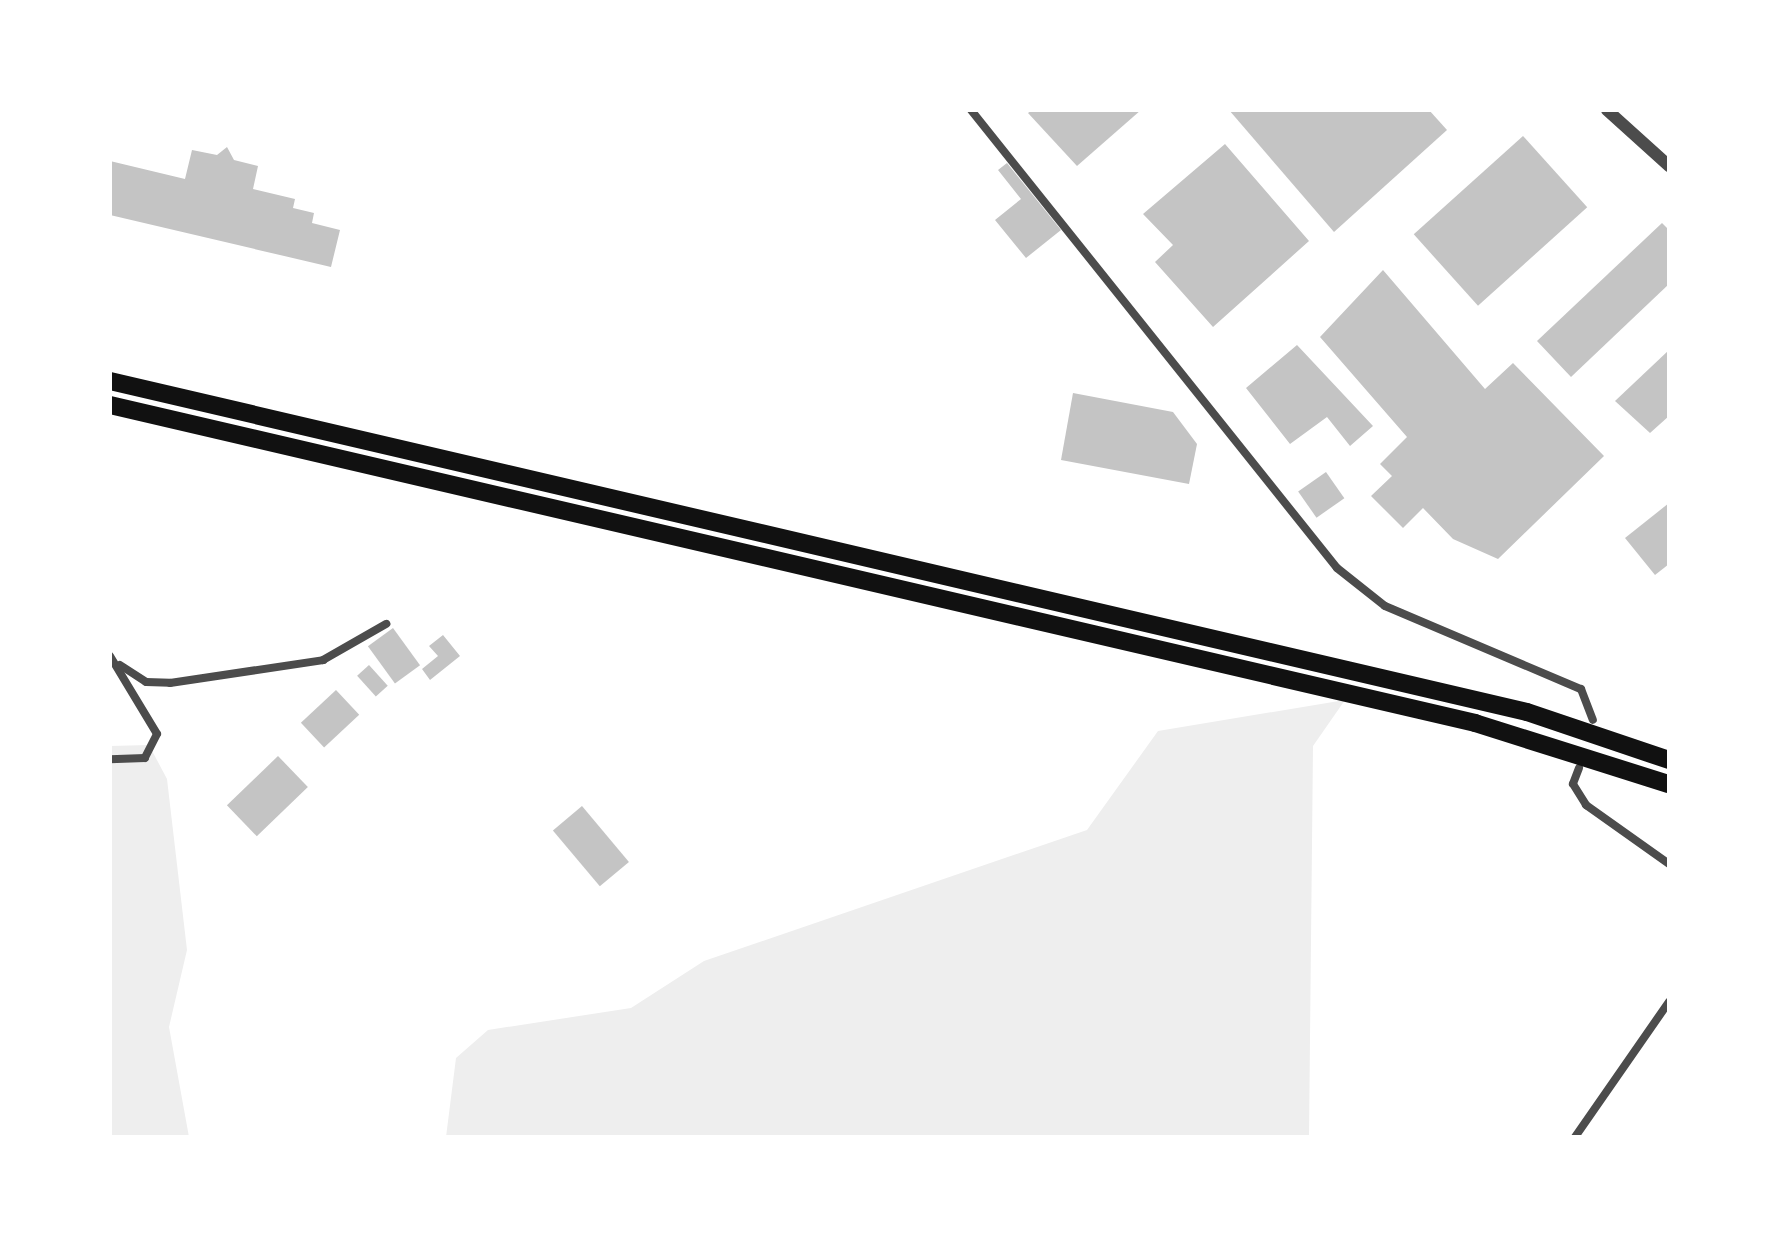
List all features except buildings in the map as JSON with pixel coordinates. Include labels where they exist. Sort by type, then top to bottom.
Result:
[{"type":"highway","points":[[110,381],[1527,712],[1669,760]]},
{"type":"highway","points":[[110,405],[1475,723],[1669,784]]},
{"type":"street","points":[[971,110],[1337,568],[1385,606],[1581,689],[1593,720]]},
{"type":"street","points":[[1607,110],[1669,166]]},
{"type":"street","points":[[110,656],[146,682],[170,683],[323,660],[386,624]]},
{"type":"street","points":[[110,759],[145,758],[157,734],[120,665]]},
{"type":"street","points":[[1579,768],[1573,784],[1586,805],[1669,864]]},
{"type":"street","points":[[1575,1137],[1669,1002]]},
{"type":"shaded area","points":[[1345,700],[1313,746],[1309,1137],[446,1137],[456,1058],[488,1030],[631,1008],[704,961],[1087,830],[1158,731]]},
{"type":"shaded area","points":[[149,745],[167,779],[187,950],[169,1027],[189,1137],[110,1137],[110,746]]}]
